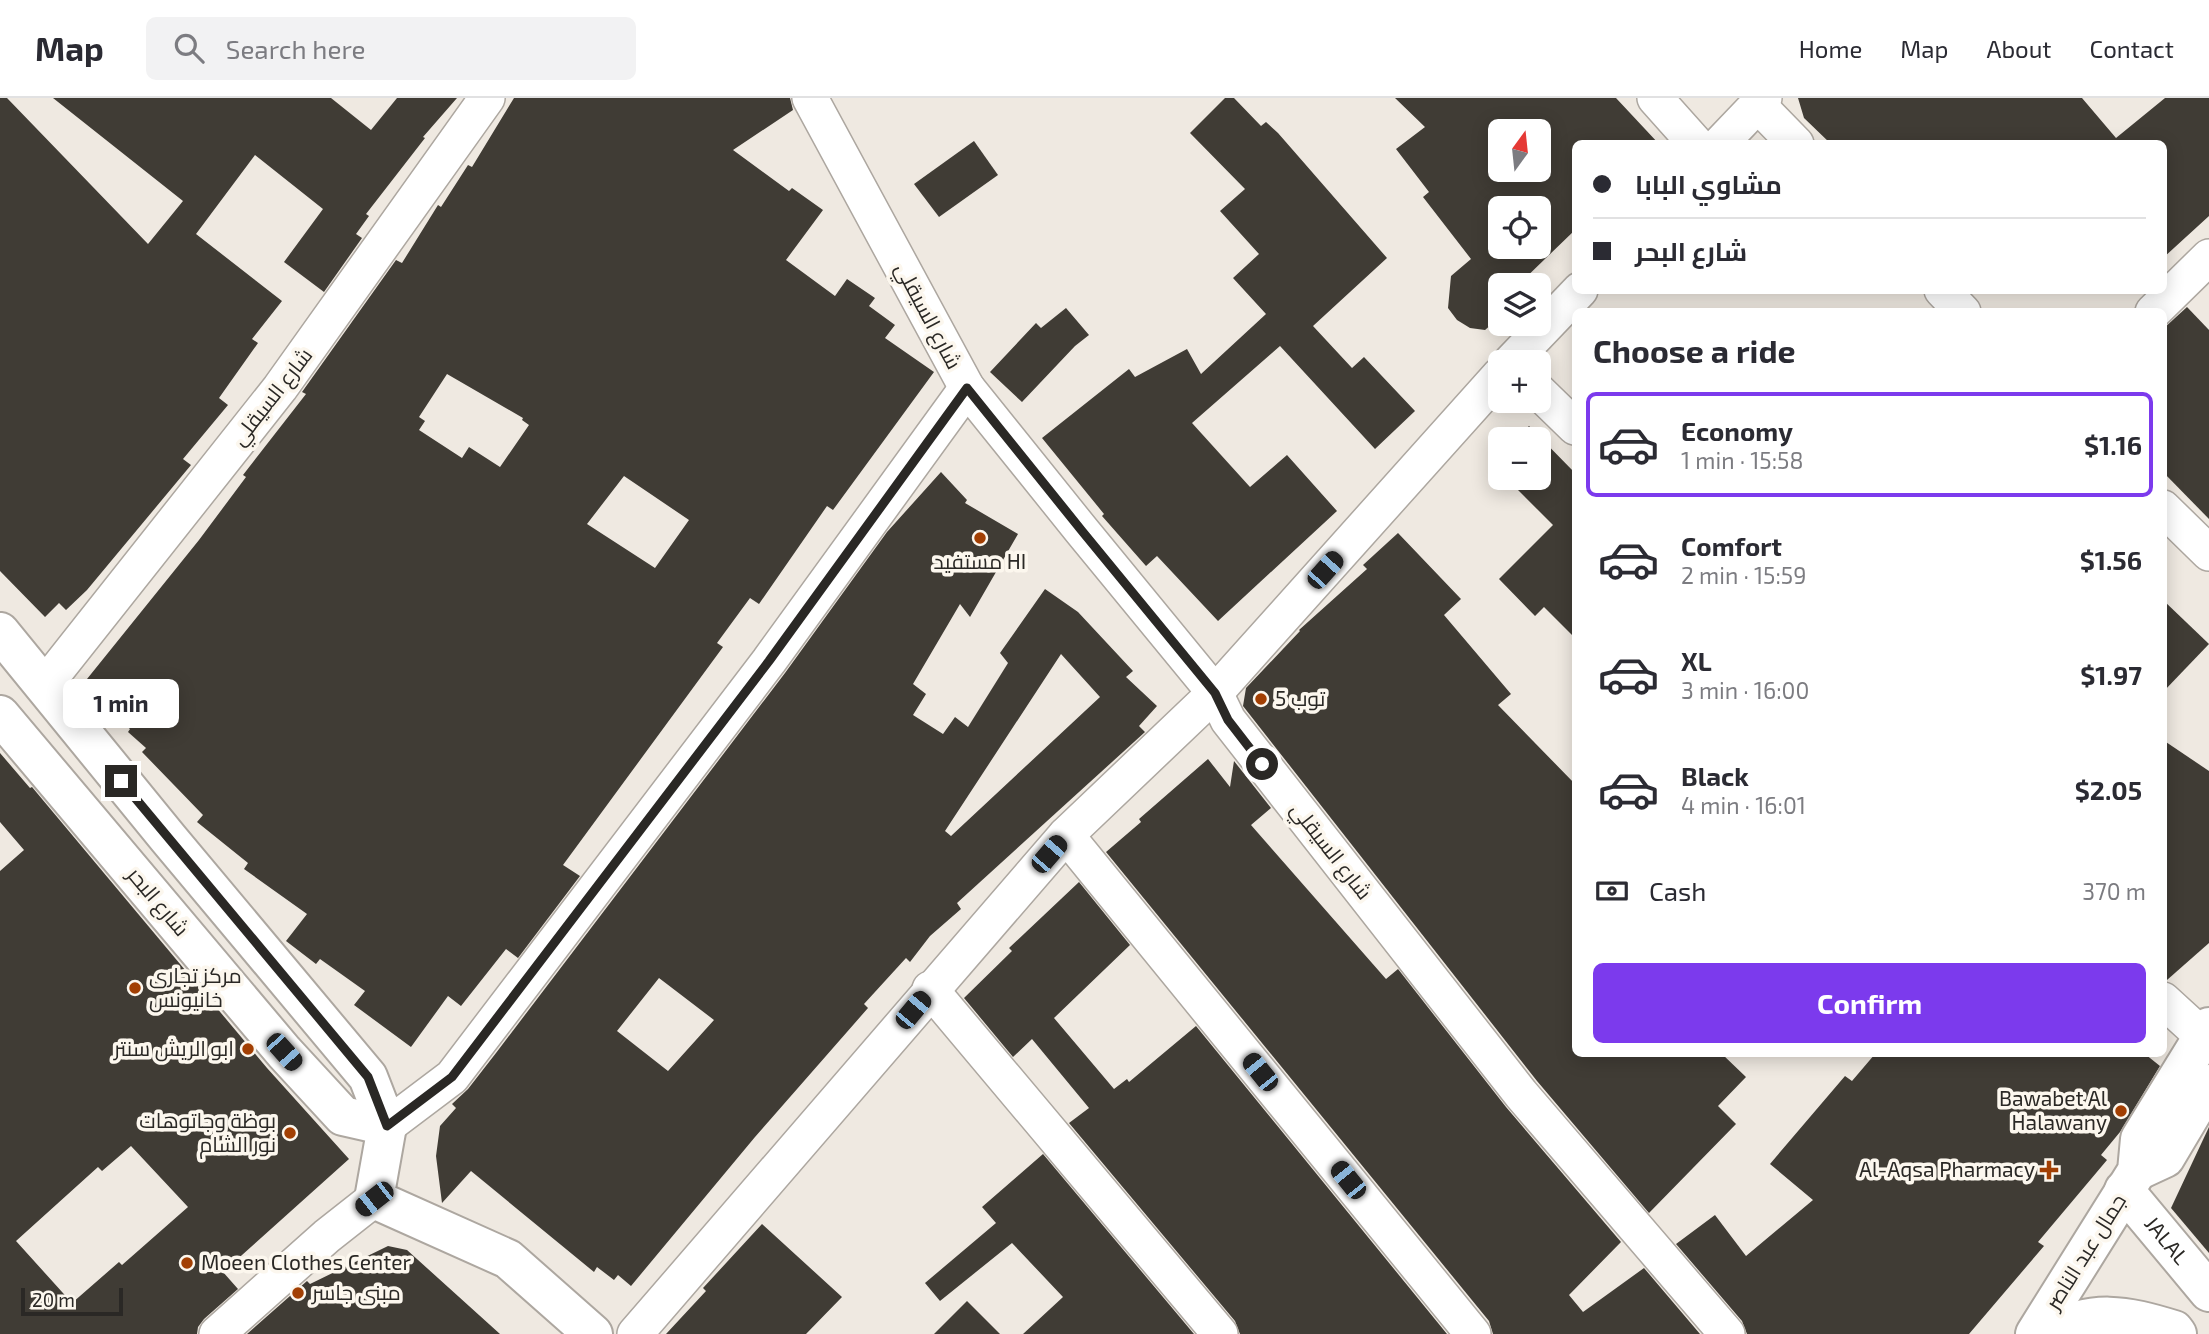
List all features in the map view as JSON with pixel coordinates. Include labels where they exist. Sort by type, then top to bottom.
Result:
[{"type":"main road","points":[[0,632],[368,1077],[387,1126],[374,1199],[508,1259],[593,1334]]},
{"type":"main road","name":"شارع البحر","points":[[0,715],[284,1052],[343,1116],[387,1126]]},
{"type":"main road","name":"جمال عبد الناصر","points":[[2035,1334],[2130,1181],[2140,1139],[2207,1035]]},
{"type":"main road","name":"جمال عبد الناصر","points":[[2130,1181],[2165,1158],[2209,1084]]},
{"type":"main road","name":"JALAL","points":[[2130,1181],[2209,1292]]},
{"type":"main road","points":[[2046,1334],[2071,1321],[2105,1315],[2136,1318],[2174,1330],[2177,1334]]},
{"type":"street","name":"شارع السيقلي","points":[[44,686],[280,388],[486,98]]},
{"type":"street","name":"شارع السيقلي","points":[[810,98],[967,388],[1215,693],[1228,720],[1521,1094],[1727,1334]]},
{"type":"street","points":[[1655,98],[1692,140]]},
{"type":"street","points":[[1724,140],[1761,101],[1793,140]]},
{"type":"street","points":[[2157,308],[2209,257]]},
{"type":"street","points":[[1522,350],[1576,294]]},
{"type":"street","points":[[1946,294],[1959,308]]},
{"type":"street","points":[[635,1334],[930,989],[1066,835],[1215,693],[1488,387]]},
{"type":"street","points":[[387,1126],[452,1077],[769,661],[967,388]]},
{"type":"street","points":[[1551,404],[1572,424]]},
{"type":"street","points":[[2167,513],[2209,553]]},
{"type":"street","points":[[1066,835],[1473,1334]]},
{"type":"street","points":[[930,989],[1220,1334]]},
{"type":"street","points":[[2167,1003],[2207,1035]]},
{"type":"street","points":[[217,1334],[327,1236],[374,1199]]},
{"type":"building","points":[[0,98],[7,98],[148,244],[183,201],[53,98],[331,98],[371,130],[397,98],[457,98],[423,137],[425,138],[366,214],[369,216],[356,234],[362,238],[324,292],[284,262],[323,209],[255,155],[196,234],[282,301],[252,339],[258,343],[219,398],[228,405],[183,459],[191,465],[87,590],[66,610],[59,603],[45,617],[0,571]]},
{"type":"building","points":[[514,98],[790,98],[793,110],[733,150],[789,191],[792,188],[823,210],[786,260],[835,296],[847,279],[875,298],[869,306],[895,325],[885,338],[934,372],[833,510],[827,506],[759,604],[750,598],[717,643],[723,647],[563,865],[580,876],[518,958],[506,949],[461,1006],[448,996],[411,1047],[354,1005],[365,991],[320,959],[316,964],[286,941],[307,914],[244,869],[248,863],[197,822],[203,815],[142,752],[146,748],[128,732],[130,729],[87,694],[95,686],[87,679],[199,540],[246,477],[243,475],[306,394],[302,392],[396,260],[402,263],[438,205],[441,207],[468,165],[472,167]],"holes":[[[447,374],[523,418],[529,425],[500,467],[469,447],[462,458],[419,430],[425,421],[419,417]],[[624,476],[689,520],[655,568],[587,524]]]},
{"type":"building","points":[[1225,98],[1234,98],[1261,126],[1266,122],[1278,133],[1387,258],[1313,326],[1352,368],[1364,357],[1415,411],[1375,449],[1280,346],[1192,423],[1250,487],[1287,455],[1337,511],[1218,621],[1157,556],[1146,566],[1102,516],[1104,514],[1042,438],[1129,369],[1135,377],[1187,349],[1201,374],[1266,314],[1233,278],[1259,254],[1220,211],[1245,189],[1190,133]]},
{"type":"building","points":[[1395,98],[1616,98],[1655,140],[1572,140],[1572,233],[1551,253],[1551,196],[1488,196],[1488,259],[1545,259],[1530,273],[1488,273],[1488,327],[1485,330],[1470,328],[1457,320],[1448,308],[1451,276],[1471,259],[1423,197],[1429,192],[1396,149],[1425,127]]},
{"type":"building","points":[[1798,98],[2082,98],[2116,138],[2165,98],[2209,98],[2209,216],[2167,254],[2167,140],[1827,140],[1804,118]]},
{"type":"building","points":[[974,141],[998,175],[939,217],[914,184]]},
{"type":"building","points":[[2187,307],[2209,330],[2209,519],[2167,476],[2167,325]]},
{"type":"building","points":[[1066,308],[1089,335],[1075,346],[1022,402],[990,372],[1036,323],[1041,328]]},
{"type":"building","points":[[1551,448],[1572,470],[1572,635],[1544,607],[1535,616],[1499,579],[1553,525],[1518,490],[1551,490]]},
{"type":"building","points":[[941,472],[967,500],[965,503],[1018,534],[970,617],[960,604],[913,684],[926,694],[913,715],[943,734],[955,717],[968,727],[1008,663],[1000,653],[1045,589],[1078,612],[1133,671],[1126,677],[1157,706],[1139,726],[1145,732],[957,903],[961,909],[930,936],[910,962],[906,958],[864,1004],[868,1008],[755,1137],[631,1286],[618,1275],[614,1280],[597,1267],[594,1272],[471,1171],[442,1203],[436,1156],[440,1126],[456,1108],[452,1104],[468,1089],[496,1053],[785,673],[887,532]],"holes":[[[1061,654],[1100,697],[951,836],[945,831]],[[659,978],[714,1020],[668,1071],[617,1031]]]},
{"type":"building","points":[[1398,533],[1461,599],[1444,615],[1511,694],[1498,705],[1572,781],[1572,1057],[1725,1057],[1746,1077],[1718,1106],[1736,1124],[1649,1213],[1537,1081],[1243,706],[1246,688],[1299,630],[1367,569],[1363,565]]},
{"type":"building","points":[[2167,604],[2209,644],[2167,688]]},
{"type":"building","points":[[2167,743],[2209,771],[2209,943],[2167,980]]},
{"type":"building","points":[[0,753],[30,788],[32,787],[267,1068],[349,1159],[223,1272],[238,1289],[204,1319],[197,1334],[0,1334],[0,871],[24,850],[0,822]],"holes":[[[131,1146],[188,1207],[122,1265],[119,1262],[72,1303],[16,1241],[98,1167],[102,1171]]]},
{"type":"building","points":[[1208,759],[1230,787],[1234,761],[1271,808],[1251,825],[1386,979],[1398,969],[1506,1107],[1621,1242],[1569,1295],[1583,1312],[1644,1268],[1700,1334],[1493,1334],[1489,1321],[1106,852],[1141,822],[1139,819]]},
{"type":"building","points":[[1079,882],[1130,945],[1054,1018],[1114,1089],[1127,1079],[1129,1082],[1196,1026],[1447,1334],[1240,1334],[1235,1321],[1069,1123],[1089,1108],[1032,1039],[1013,1057],[964,998],[1012,951],[1009,948]]},
{"type":"building","points":[[1872,1057],[2149,1057],[2160,1066],[2120,1132],[2101,1155],[2107,1160],[2038,1242],[2044,1246],[1969,1334],[1747,1334],[1742,1321],[1676,1244],[1715,1215],[1746,1256],[1813,1200],[1770,1164],[1845,1076],[1852,1081]]},
{"type":"building","points":[[2209,1127],[2209,1253],[2171,1208]]},
{"type":"building","points":[[1043,1154],[1194,1334],[1023,1334],[1063,1297],[1012,1243],[940,1301],[925,1283],[996,1223],[982,1207]]},
{"type":"building","points":[[762,1224],[842,1297],[806,1334],[666,1334],[706,1291],[703,1288]]},
{"type":"building","points":[[388,1246],[407,1250],[500,1334],[247,1334],[307,1281],[310,1284]]},
{"type":"building","points":[[967,1301],[1000,1334],[934,1334]]},
{"type":"place","name":"مستفيد HI","points":[[980,538]]},
{"type":"place","name":"توب 5","points":[[1261,699]]},
{"type":"place","name":"مركز تجارى خانيونس","points":[[135,988]]},
{"type":"place","name":"ابو الريش سنتر","points":[[248,1049]]},
{"type":"place","name":"Bawabet Al Halawany","points":[[2121,1111]]},
{"type":"place","name":"بوظة وجاتوهات نور الشام","points":[[290,1133]]},
{"type":"place","name":"Al-Aqsa Pharmacy","points":[[2049,1170]]},
{"type":"place","name":"Moeen Clothes Center","points":[[187,1263]]},
{"type":"place","name":"مبنى جاسر","points":[[298,1293]]},
{"type":"route","points":[[121,781],[368,1077],[387,1126],[452,1077],[769,661],[967,388],[1215,693],[1228,720],[1262,764]]}]
